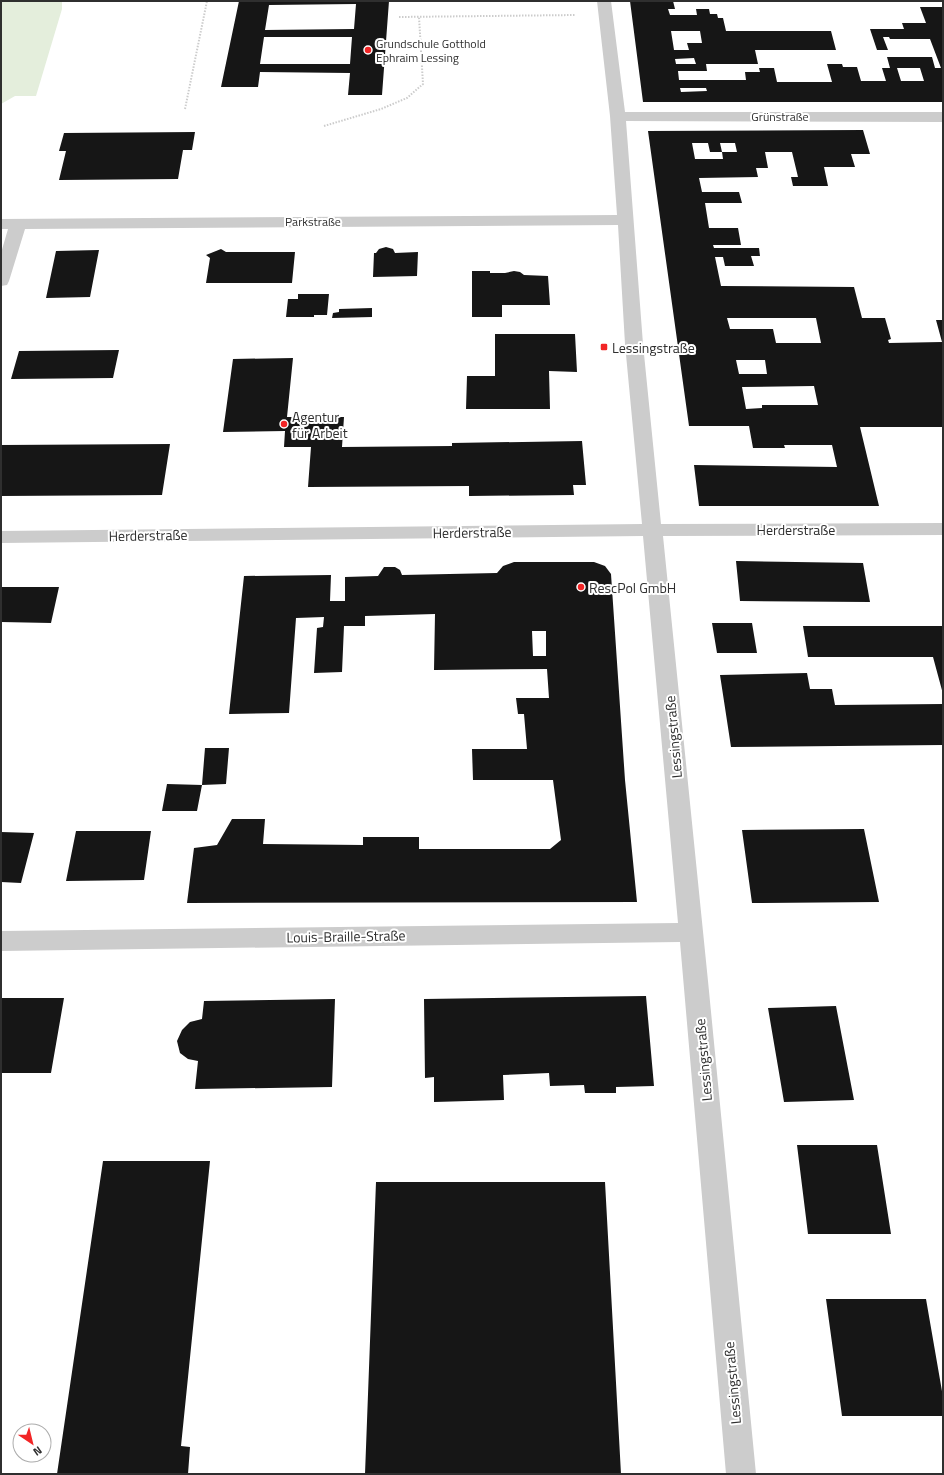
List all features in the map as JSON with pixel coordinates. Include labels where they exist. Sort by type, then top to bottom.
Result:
[{"type":"street","name":"Lessingstraße","points":[[605,8],[618,116],[634,344],[653,530],[741,1474]]},
{"type":"street","name":"Grünstraße","points":[[618,116],[943,117]]},
{"type":"street","name":"Parkstraße","points":[[1,224],[625,220]]},
{"type":"street","points":[[1,281],[18,224]]},
{"type":"street","name":"Herderstraße","points":[[1,537],[653,530],[943,529]]},
{"type":"street","name":"Louis-Braille-Straße","points":[[1,941],[691,932]]},
{"type":"path","points":[[185,109],[207,1]]},
{"type":"path","points":[[399,18],[605,8]]},
{"type":"path","points":[[324,126],[388,106],[407,98],[423,84],[419,17]]},
{"type":"green space","points":[[1,1],[62,1],[62,9],[36,96],[15,96],[1,104]]},
{"type":"building","name":"Grundschule Gotthold Ephraim Lessing","points":[[239,1],[389,1],[382,95],[348,95],[350,73],[260,72],[258,87],[221,87]],"holes":[[[356,4],[354,29],[265,30],[269,5]],[[264,37],[352,37],[350,64],[260,64]]]},
{"type":"building","points":[[630,1],[673,1],[675,9],[668,9],[670,15],[697,15],[696,9],[709,9],[710,14],[717,14],[718,18],[723,18],[726,31],[831,31],[836,50],[755,50],[758,64],[706,64],[707,71],[678,71],[679,80],[746,80],[745,72],[760,72],[759,68],[774,68],[777,82],[832,82],[827,64],[842,64],[843,67],[857,67],[861,81],[886,81],[882,68],[890,68],[887,57],[932,57],[935,68],[941,68],[930,39],[890,39],[889,37],[883,37],[888,50],[877,50],[870,29],[904,29],[902,23],[926,23],[920,7],[943,7],[943,102],[643,102]],"holes":[[[671,31],[700,31],[702,43],[687,43],[689,50],[674,50]],[[694,58],[696,64],[676,64],[675,59]],[[897,68],[920,68],[924,81],[901,81]],[[680,88],[706,88],[707,91],[681,92]]]},
{"type":"building","points":[[863,130],[870,154],[851,154],[855,167],[824,167],[828,186],[793,186],[791,177],[798,177],[792,152],[765,152],[768,168],[756,168],[758,177],[699,178],[702,192],[739,192],[742,203],[705,203],[709,228],[738,228],[741,245],[713,245],[714,248],[759,248],[760,256],[751,256],[754,266],[725,266],[723,257],[715,257],[721,286],[854,287],[862,318],[885,318],[891,339],[888,340],[889,343],[942,342],[936,320],[943,320],[943,427],[860,427],[879,506],[699,506],[694,465],[837,467],[832,445],[784,445],[785,448],[753,448],[749,426],[689,426],[648,131]],"holes":[[[692,143],[708,143],[710,152],[722,152],[723,159],[695,159]],[[720,143],[735,143],[737,152],[722,152]],[[727,318],[816,318],[821,343],[776,343],[773,329],[730,329]],[[736,360],[765,360],[767,374],[739,374]],[[814,386],[818,405],[762,405],[762,408],[746,409],[742,387]]]},
{"type":"building","points":[[195,132],[192,150],[183,150],[178,179],[59,180],[66,151],[59,151],[64,133]]},
{"type":"building","points":[[386,247],[393,249],[395,253],[418,252],[417,276],[373,277],[374,253],[376,253],[379,249]]},
{"type":"building","points":[[221,249],[226,252],[295,252],[292,283],[206,283],[210,258],[206,255]]},
{"type":"building","points":[[99,250],[90,297],[46,298],[56,251]]},
{"type":"building","points":[[472,271],[505,273],[514,271],[520,272],[524,275],[548,276],[550,305],[502,305],[502,317],[472,317]]},
{"type":"building","points":[[298,294],[329,294],[327,315],[314,315],[314,317],[286,317],[288,299],[298,299]]},
{"type":"building","points":[[372,308],[372,317],[332,318],[333,313],[339,312],[339,309]]},
{"type":"building","points":[[495,334],[575,334],[577,372],[549,371],[550,409],[466,409],[467,376],[495,376]]},
{"type":"building","points":[[119,350],[113,378],[11,379],[19,351]]},
{"type":"building","name":"Agentur für Arbeit","points":[[293,358],[287,417],[344,417],[342,447],[452,446],[452,443],[582,441],[586,485],[573,485],[574,495],[469,496],[469,486],[308,487],[311,447],[284,447],[285,431],[223,432],[233,359]]},
{"type":"building","points":[[170,444],[162,495],[1,496],[1,445]]},
{"type":"building","points":[[736,561],[863,563],[870,602],[740,601]]},
{"type":"building","points":[[514,562],[594,562],[605,566],[611,574],[625,780],[637,902],[187,903],[194,848],[217,845],[232,819],[265,819],[263,844],[363,845],[363,837],[419,837],[419,849],[550,849],[561,840],[553,780],[473,780],[472,749],[527,749],[524,714],[518,714],[516,698],[549,698],[547,669],[434,670],[435,614],[365,616],[365,626],[344,626],[342,672],[314,673],[317,628],[323,627],[324,617],[296,618],[289,713],[229,714],[244,576],[331,575],[330,601],[345,601],[345,577],[378,576],[384,567],[395,567],[400,570],[402,575],[497,573],[503,566]],"holes":[[[532,631],[546,631],[546,656],[533,656]]]},
{"type":"building","points":[[1,587],[59,587],[51,623],[1,622]]},
{"type":"building","points":[[712,623],[752,623],[757,653],[717,653]]},
{"type":"building","points":[[803,626],[943,626],[943,694],[933,657],[808,657]]},
{"type":"building","points":[[807,673],[810,689],[832,689],[835,705],[943,704],[943,745],[731,747],[720,675]]},
{"type":"building","points":[[205,748],[229,748],[226,784],[202,785]]},
{"type":"building","points":[[167,784],[202,785],[197,811],[162,811]]},
{"type":"building","points":[[864,829],[879,902],[752,903],[742,830]]},
{"type":"building","points":[[76,831],[151,831],[144,880],[66,881]]},
{"type":"building","points":[[1,832],[34,833],[21,883],[1,882]]},
{"type":"building","points":[[646,996],[654,1086],[616,1087],[616,1093],[585,1093],[584,1085],[550,1086],[549,1073],[503,1075],[504,1100],[434,1102],[434,1077],[425,1078],[424,999]]},
{"type":"building","points":[[1,998],[64,998],[51,1073],[1,1073]]},
{"type":"building","points":[[335,999],[332,1087],[195,1089],[198,1061],[188,1059],[180,1053],[177,1041],[182,1030],[190,1022],[202,1019],[204,1001]]},
{"type":"building","points":[[836,1006],[854,1100],[784,1102],[768,1008]]},
{"type":"building","points":[[797,1145],[877,1145],[891,1234],[808,1234]]},
{"type":"building","points":[[103,1161],[210,1161],[181,1446],[190,1447],[188,1474],[57,1474]]},
{"type":"building","points":[[376,1182],[605,1182],[621,1474],[365,1474]]},
{"type":"building","points":[[826,1299],[926,1299],[943,1397],[943,1416],[842,1416]]},
{"type":"place","name":"Grundschule Gotthold Ephraim Lessing","points":[[368,50]]},
{"type":"place","name":"Lessingstraße","points":[[604,347]]},
{"type":"place","name":"Agentur für Arbeit","points":[[284,424]]},
{"type":"place","name":"RescPol GmbH","points":[[581,587]]}]
